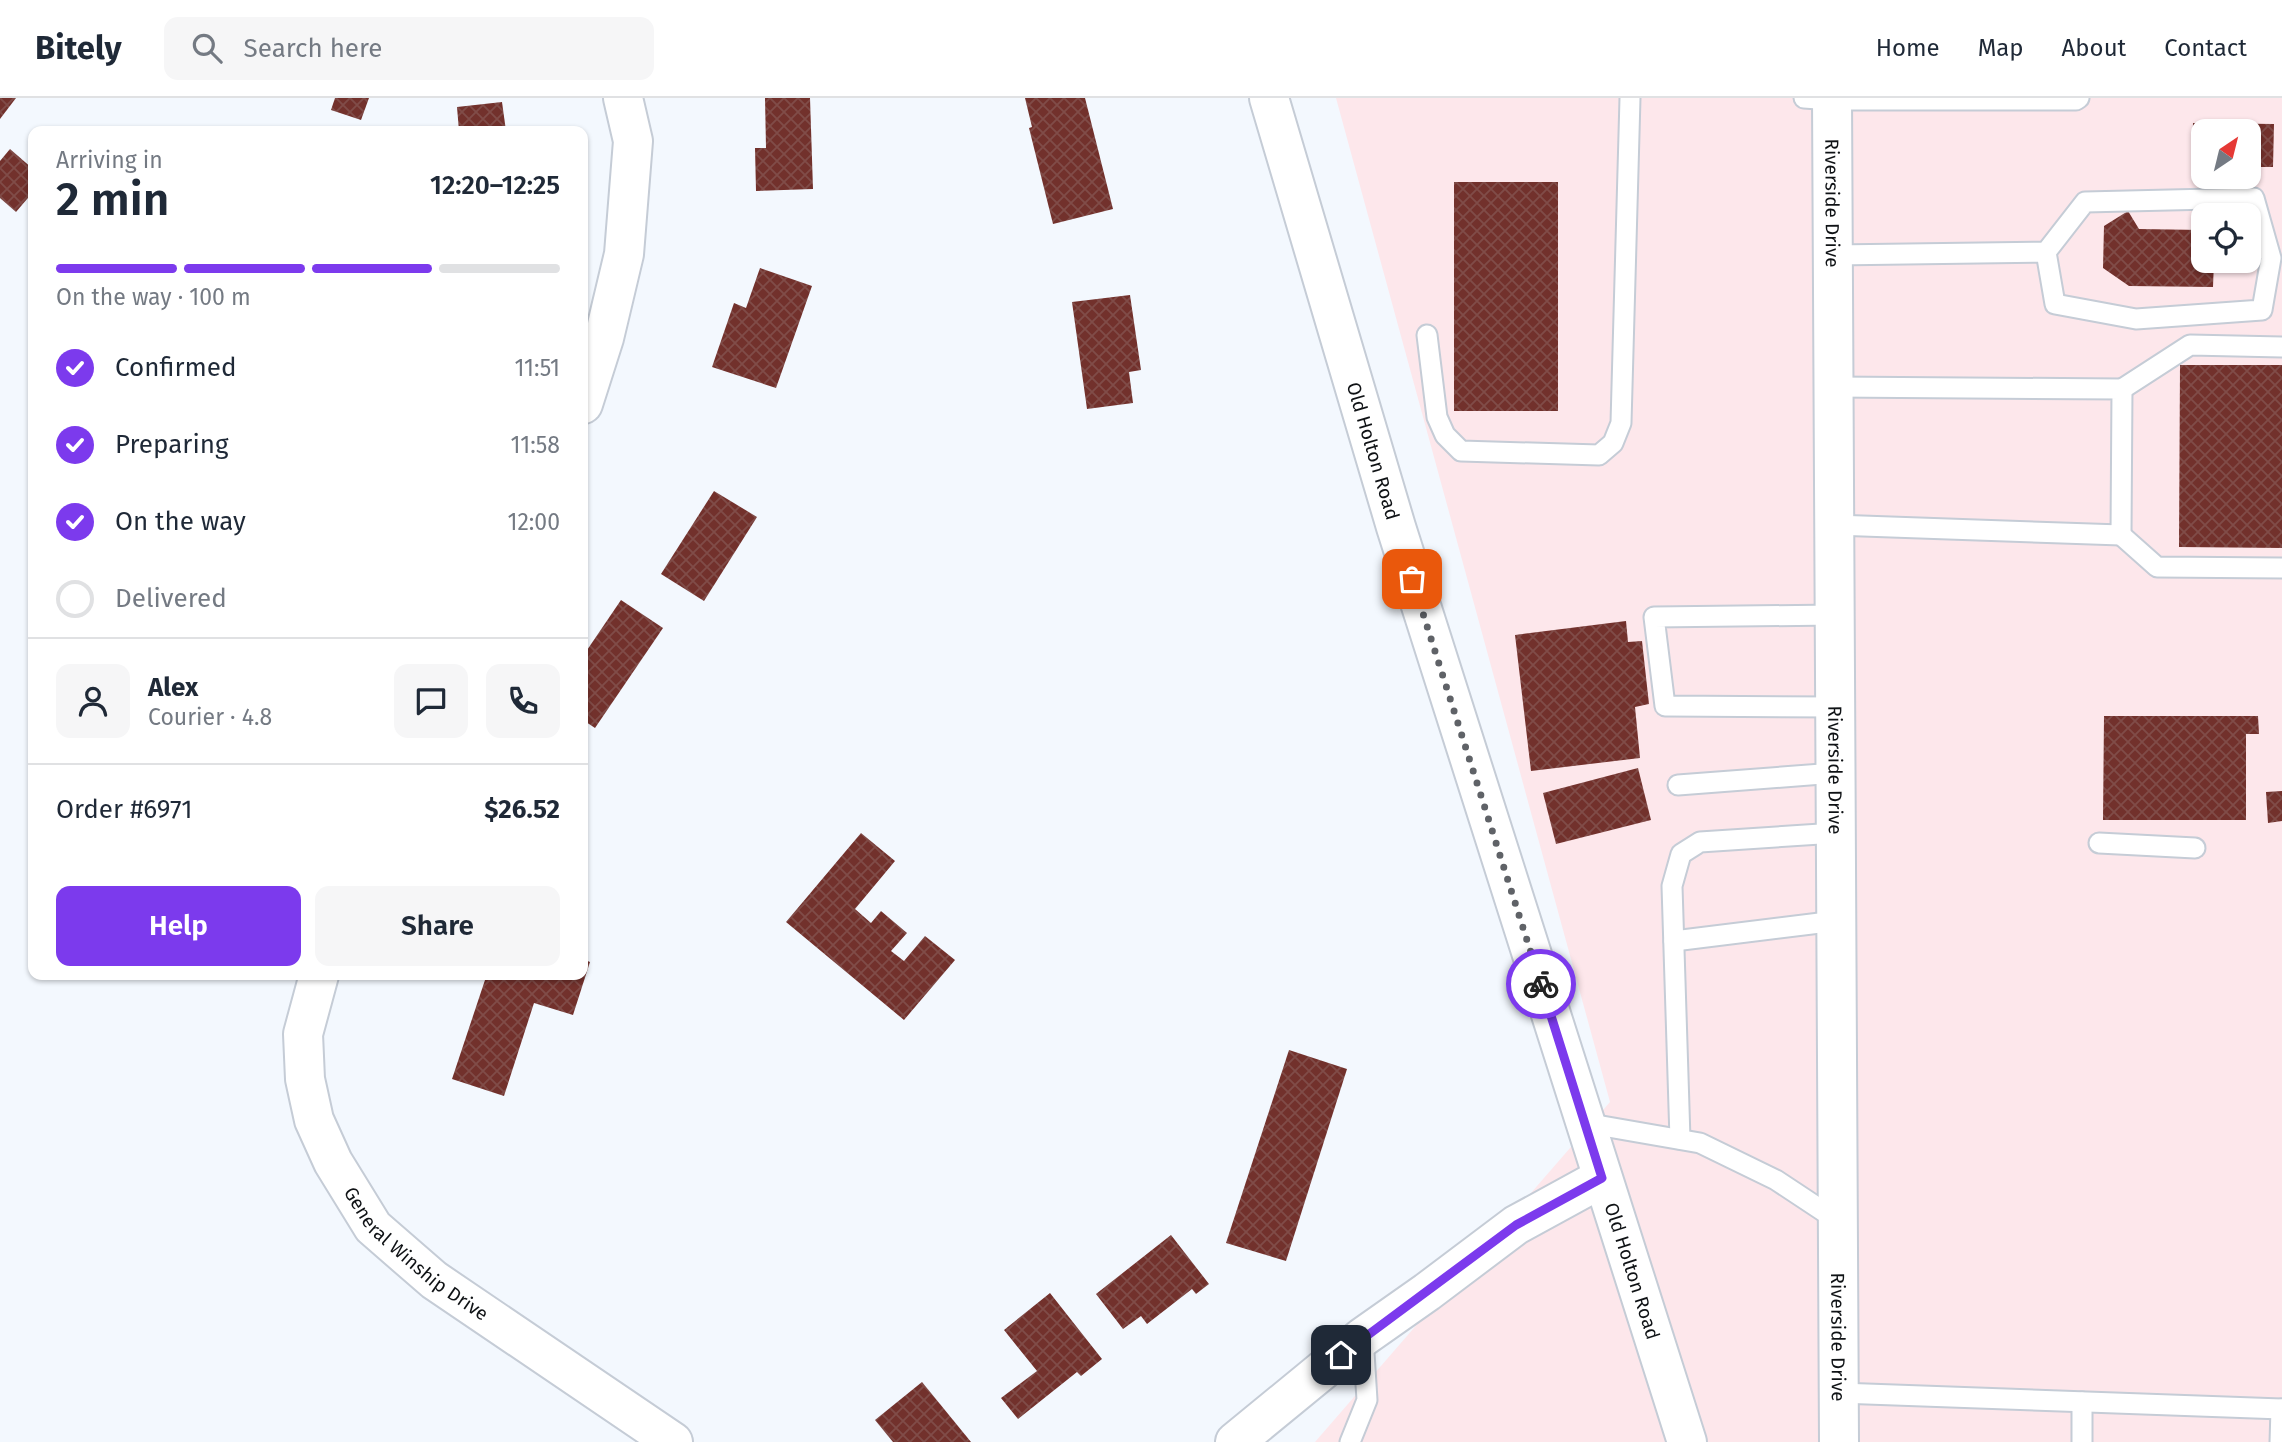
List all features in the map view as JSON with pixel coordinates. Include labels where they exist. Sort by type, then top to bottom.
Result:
[{"type":"street","points":[[588,388],[604,338],[624,254],[633,141],[623,98]]},
{"type":"street","name":"Old Holton Road","points":[[1269,98],[1396,527],[1688,1442]]},
{"type":"street","name":"Riverside Drive","points":[[1823,99],[1834,256],[1839,1442]]},
{"type":"street","name":"General Winship Drive","points":[[318,980],[303,1034],[305,1079],[314,1120],[333,1162],[373,1227],[434,1280],[673,1442]]},
{"type":"street","points":[[1235,1442],[1363,1337],[1427,1293],[1516,1225],[1602,1178]]},
{"type":"lane","points":[[1427,335],[1437,417],[1445,435],[1461,451],[1599,455],[1613,443],[1621,423],[1630,98]]},
{"type":"lane","points":[[1823,99],[2079,98]]},
{"type":"lane","points":[[2253,198],[2271,258],[2262,310],[2136,319],[2055,304],[2046,252],[2085,202],[2253,198]]},
{"type":"lane","points":[[1834,256],[2046,252]]},
{"type":"lane","points":[[1834,387],[2122,389],[2190,345],[2282,347]]},
{"type":"lane","points":[[2120,535],[2122,389]]},
{"type":"lane","points":[[1834,525],[2120,535],[2157,567],[2282,568]]},
{"type":"lane","points":[[1835,615],[1654,617],[1665,706],[1835,706]]},
{"type":"lane","points":[[1678,785],[1835,772]]},
{"type":"lane","points":[[1680,1139],[1672,886],[1681,854],[1700,842],[1836,833]]},
{"type":"lane","points":[[2099,843],[2195,848]]},
{"type":"lane","points":[[1674,941],[1836,921]]},
{"type":"lane","points":[[1585,1123],[1700,1143],[1776,1180],[1838,1221]]},
{"type":"lane","points":[[1350,1442],[1367,1400],[1363,1337]]},
{"type":"lane","points":[[1839,1393],[2282,1409],[2280,1442]]},
{"type":"lane","points":[[2082,1402],[2082,1442]]},
{"type":"shaded area","points":[[1336,98],[2282,98],[2282,1442],[1315,1442],[1610,1102]]},
{"type":"building","points":[[0,98],[16,98],[0,119]]},
{"type":"building","points":[[335,98],[369,98],[361,120],[331,110]]},
{"type":"building","points":[[765,98],[810,98],[813,189],[756,191],[755,148],[766,148]]},
{"type":"building","points":[[1025,98],[1085,98],[1113,209],[1053,224],[1029,128],[1032,127]]},
{"type":"building","points":[[502,102],[505,126],[459,126],[457,107]]},
{"type":"building","points":[[2261,124],[2274,124],[2273,167],[2261,167]]},
{"type":"building","points":[[10,149],[28,165],[28,198],[16,212],[0,198],[0,161]]},
{"type":"building","points":[[1454,182],[1558,182],[1558,411],[1454,411]]},
{"type":"building","points":[[2128,211],[2139,229],[2191,230],[2191,273],[2214,273],[2213,287],[2129,286],[2103,268],[2104,226]]},
{"type":"building","points":[[760,268],[812,286],[776,388],[712,367],[734,303],[746,308]]},
{"type":"building","points":[[1130,295],[1141,370],[1129,372],[1133,403],[1087,409],[1072,302]]},
{"type":"building","points":[[2180,365],[2282,365],[2282,548],[2179,547]]},
{"type":"building","points":[[714,491],[757,517],[704,601],[661,574]]},
{"type":"building","points":[[621,600],[663,628],[595,728],[588,723],[588,649]]},
{"type":"building","points":[[1626,621],[1628,642],[1642,641],[1649,704],[1635,707],[1640,758],[1531,771],[1515,635]]},
{"type":"building","points":[[2104,716],[2258,716],[2259,734],[2246,734],[2246,820],[2103,820]]},
{"type":"building","points":[[1638,768],[1651,820],[1556,844],[1543,793]]},
{"type":"building","points":[[2282,791],[2282,821],[2268,823],[2266,792]]},
{"type":"building","points":[[861,833],[895,861],[855,909],[871,923],[881,911],[907,933],[891,951],[904,961],[925,936],[955,960],[904,1020],[786,922]]},
{"type":"building","points":[[485,980],[584,980],[573,1015],[534,1003],[504,1096],[452,1079]]},
{"type":"building","points":[[1289,1050],[1347,1069],[1286,1261],[1226,1243]]},
{"type":"building","points":[[1171,1235],[1209,1284],[1196,1294],[1192,1289],[1147,1324],[1141,1316],[1123,1329],[1096,1294]]},
{"type":"building","points":[[1050,1293],[1102,1359],[1081,1376],[1077,1372],[1018,1419],[1001,1398],[1037,1371],[1004,1330]]},
{"type":"building","points":[[922,1382],[971,1442],[893,1442],[875,1420]]},
{"type":"way so far","points":[[1412,579],[1541,984]]},
{"type":"route","points":[[1341,1355],[1516,1225],[1602,1178],[1541,984]]}]
